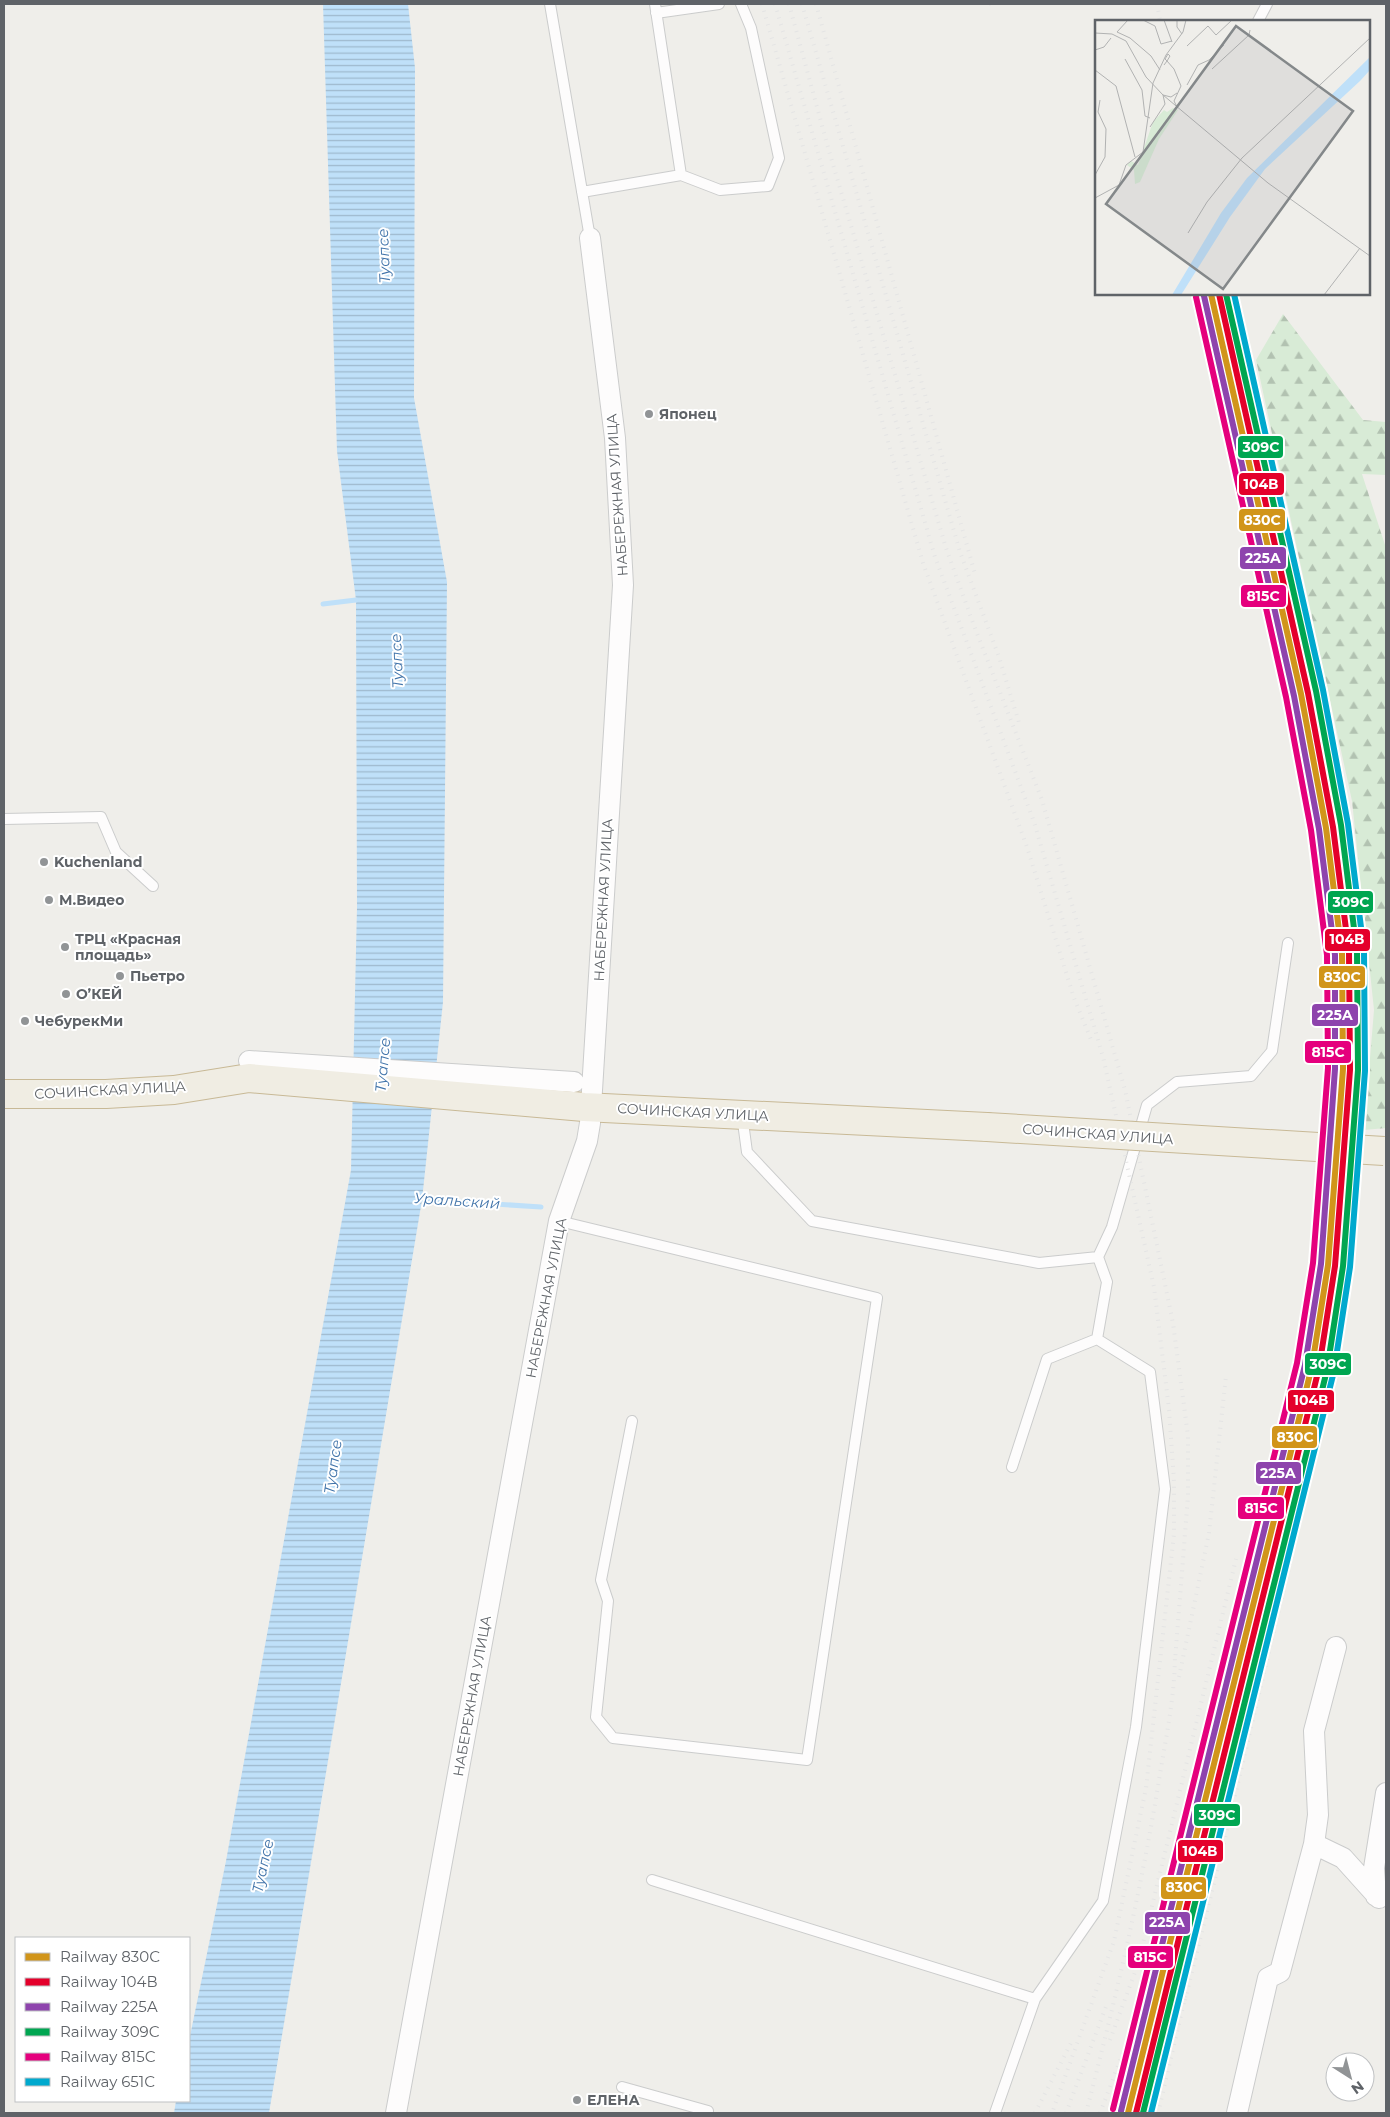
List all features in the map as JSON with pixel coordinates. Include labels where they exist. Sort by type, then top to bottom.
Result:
[{"type":"highway","name":"СОЧИНСКАЯ УЛИЦА","points":[[4,1094],[106,1094],[174,1090],[249,1070],[588,1107],[987,1127],[1385,1151]]},
{"type":"street","name":"НАБЕРЕЖНАЯ УЛИЦА","points":[[396,2113],[559,1221],[587,1141],[622,585],[615,438],[590,238]]},
{"type":"street","points":[[249,1070],[574,1082]]},
{"type":"street","points":[[1237,2113],[1268,1978],[1280,1972],[1314,1844],[1318,1815],[1314,1731],[1336,1647]]},
{"type":"street","points":[[1381,1900],[1374,1868],[1386,1793]]},
{"type":"street","points":[[1314,1844],[1343,1858],[1381,1900]]},
{"type":"lane","points":[[550,4],[590,238]]},
{"type":"lane","points":[[681,176],[656,8],[719,4]]},
{"type":"lane","points":[[582,192],[681,176],[720,190],[768,186],[779,158],[751,28],[741,4]]},
{"type":"lane","points":[[1258,20],[1266,4]]},
{"type":"lane","points":[[4,819],[101,817],[116,852],[153,886]]},
{"type":"lane","points":[[1097,1339],[1107,1282],[1098,1257],[1112,1227],[1147,1105],[1177,1082],[1251,1076],[1272,1051],[1288,943]]},
{"type":"lane","points":[[742,1115],[747,1152],[812,1221],[1039,1263],[1098,1257]]},
{"type":"lane","points":[[559,1221],[877,1298],[808,1760],[613,1738],[596,1717],[608,1601],[601,1580],[632,1421]]},
{"type":"lane","points":[[1012,1467],[1047,1359],[1097,1339]]},
{"type":"lane","points":[[995,2113],[1035,1999],[1103,1901],[1136,1727],[1164,1489],[1150,1372],[1097,1339]]},
{"type":"lane","points":[[652,1880],[1035,1999]]},
{"type":"lane","points":[[622,2087],[708,2110],[707,2113]]},
{"type":"green space","points":[[1283,314],[1363,420],[1386,422],[1386,475],[1362,474],[1386,548],[1386,1128],[1364,1130],[1374,1010],[1352,801],[1256,360]]},
{"type":"water","name":"Туапсе","points":[[323,4],[408,4],[415,68],[414,398],[447,582],[443,1002],[422,1200],[269,2113],[174,2113],[176,2102],[190,2102],[190,2036],[226,1861],[351,1170],[357,907],[356,600],[337,451]]},
{"type":"waterway","points":[[323,604],[356,600]]},
{"type":"waterway","name":"Уральский","points":[[417,1199],[541,1207]]},
{"type":"railway","points":[[762,4],[923,563],[1027,847],[1074,998],[1092,1042]]},
{"type":"railway","points":[[775,4],[935,557],[1034,822],[1103,1057],[1154,1287],[1169,1409],[1174,1481],[1174,1534],[1146,1788],[1114,1941],[1052,2113]]},
{"type":"railway","points":[[789,4],[827,144],[946,548],[1042,800],[1125,1090],[1173,1323],[1188,1436],[1188,1496],[1175,1660]]},
{"type":"railway","points":[[802,4],[960,552],[999,657],[1020,726]]},
{"type":"railway","points":[[816,4],[975,574]]},
{"type":"railway","points":[[991,4],[993,9]]},
{"type":"railway","points":[[1157,4],[1160,20]]},
{"type":"railway","points":[[1222,295],[1297,618],[1332,797],[1345,881],[1353,996],[1352,1106],[1341,1243],[1325,1366],[1224,1780]]},
{"type":"railway","points":[[1203,343],[1260,508]]},
{"type":"railway","points":[[1179,1677],[1209,1533],[1226,1376]]},
{"type":"railway","points":[[1185,2000],[1309,1483]]},
{"type":"railway","points":[[1110,2040],[1138,1964],[1236,1559]]},
{"type":"railway","points":[[1234,1714],[1246,1635]]},
{"type":"railway","points":[[1086,2113],[1135,1909],[1151,1827],[1169,1720],[1175,1654]]},
{"type":"railway","points":[[1195,1935],[1206,1856],[1225,1773]]},
{"type":"railway","points":[[1142,2113],[1170,2003],[1196,1929]]},
{"type":"railway","points":[[1158,2113],[1186,1994]]},
{"type":"railway","points":[[1066,2113],[1107,2004]]},
{"type":"railway","points":[[1145,2078],[1156,2004]]},
{"type":"railway","points":[[1100,2113],[1137,2016]]},
{"type":"railway","points":[[1035,2113],[1071,2043]]},
{"type":"rail line","name":"830С","points":[[1128,2113],[1312,1366],[1328,1265],[1343,1069],[1342,954],[1326,828],[1301,694],[1211,295]]},
{"type":"rail line","name":"104В","points":[[1136,2113],[1319,1368],[1335,1266],[1350,1070],[1349,953],[1333,827],[1308,693],[1219,295]]},
{"type":"rail line","name":"309С","points":[[1143,2113],[1327,1370],[1343,1266],[1358,1070],[1357,952],[1341,825],[1316,691],[1226,295]]},
{"type":"rail line","name":"651С","points":[[1151,2113],[1334,1371],[1350,1267],[1365,1071],[1364,951],[1348,824],[1323,690],[1234,295]]},
{"type":"rail line","name":"225А","points":[[1121,2111],[1305,1365],[1321,1264],[1335,1069],[1335,955],[1319,829],[1294,696],[1204,296]]},
{"type":"rail line","name":"815С","points":[[1113,2109],[1297,1363],[1313,1263],[1328,1068],[1327,955],[1311,830],[1286,697],[1196,297]]},
{"type":"place","name":"Японец","points":[[649,414]]},
{"type":"place","name":"Kuchenland","points":[[44,862]]},
{"type":"place","name":"М.Видео","points":[[49,900]]},
{"type":"place","name":"ТРЦ «Красная площадь»","points":[[65,947]]},
{"type":"place","name":"Пьетро","points":[[120,976]]},
{"type":"place","name":"О’КЕЙ","points":[[66,994]]},
{"type":"place","name":"ЧебурекМи","points":[[25,1021]]},
{"type":"place","name":"ЕЛЕНА","points":[[577,2100]]}]
